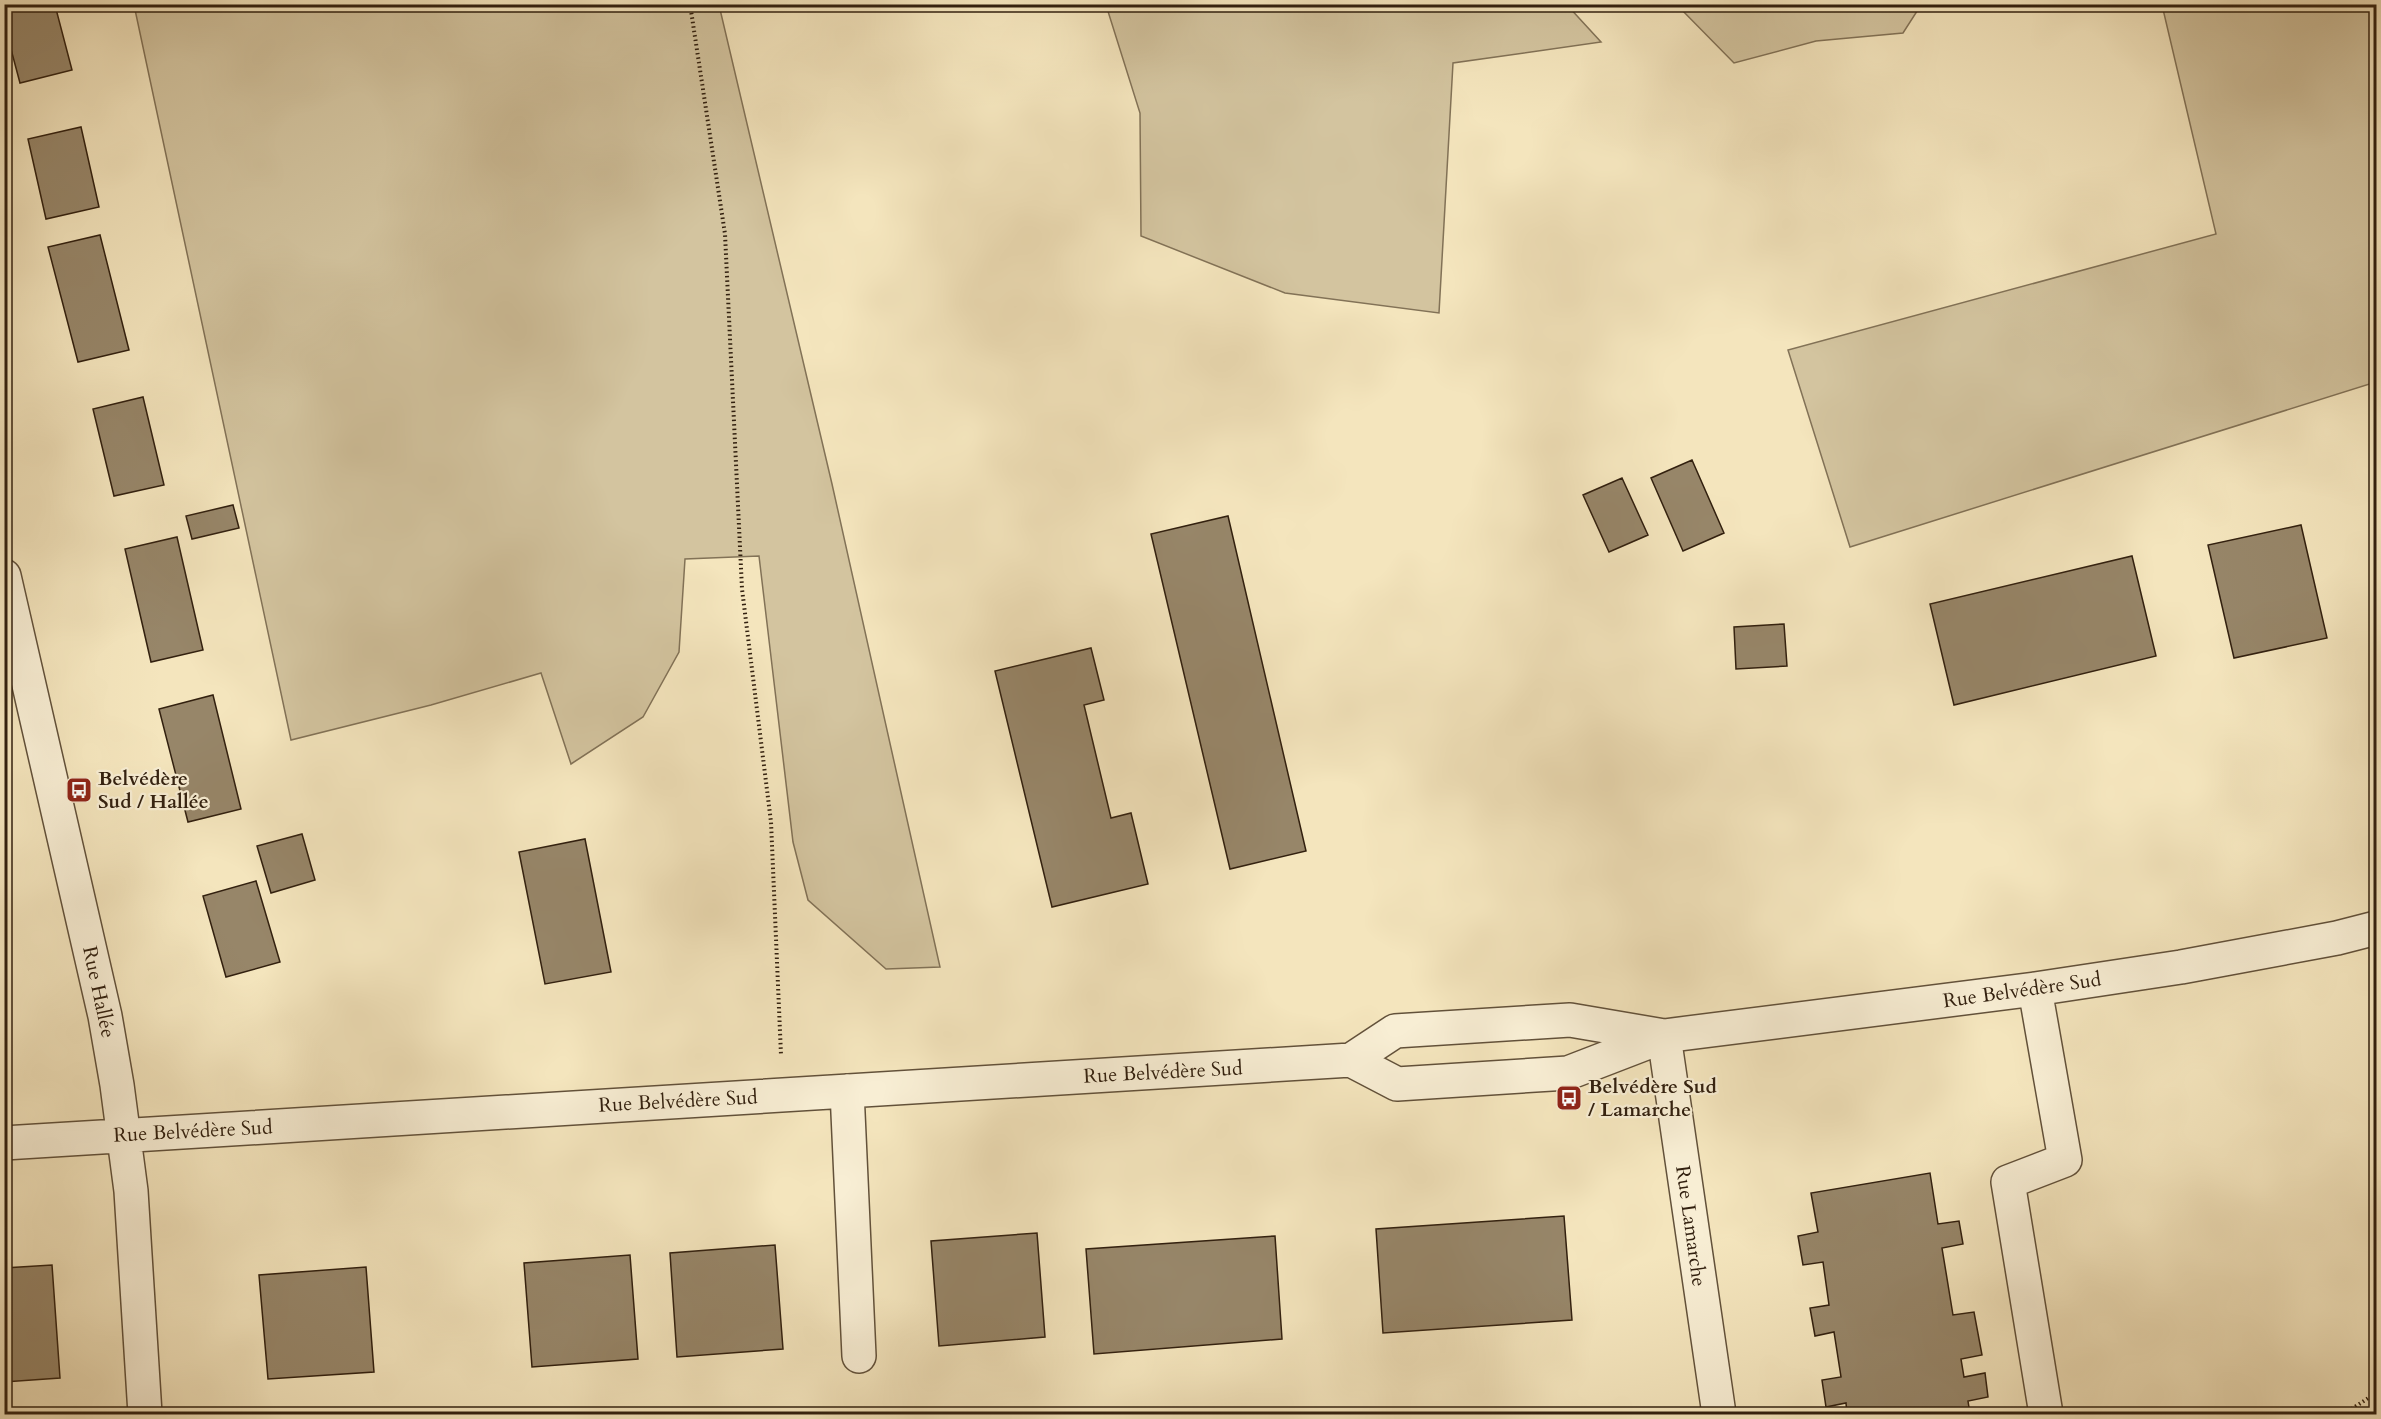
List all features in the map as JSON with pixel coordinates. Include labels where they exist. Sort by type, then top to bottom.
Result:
[{"type":"street","name":"Rue Hallée","points":[[6,586],[105,1016],[125,1135],[133,1212],[145,1414]]},
{"type":"street","name":"Rue Belvédère Sud","points":[[1352,1060],[1397,1084],[1568,1073],[1664,1036],[2035,989],[2181,967],[2337,938],[2376,928]]},
{"type":"street","points":[[2035,989],[2065,1160],[2008,1182],[2046,1414]]},
{"type":"street","name":"Rue Belvédère Sud","points":[[4,1143],[1352,1060],[1395,1031],[1570,1020],[1664,1036]]},
{"type":"street","name":"Rue Lamarche","points":[[1664,1036],[1719,1414]]},
{"type":"street","points":[[847,1090],[859,1356]]},
{"type":"path","points":[[690,4],[725,234],[742,589],[771,822],[783,1095]]},
{"type":"path","points":[[2344,1414],[2376,1393]]},
{"type":"shaded area","points":[[134,5],[719,5],[832,484],[940,967],[886,969],[808,900],[793,842],[759,556],[685,559],[679,652],[643,717],[571,764],[541,673],[431,705],[291,740]]},
{"type":"shaded area","points":[[1106,5],[1567,5],[1601,42],[1453,63],[1439,313],[1285,293],[1141,236],[1140,113]]},
{"type":"shaded area","points":[[1677,5],[1921,5],[1903,33],[1816,41],[1734,63]]},
{"type":"shaded area","points":[[2162,5],[2376,5],[2376,382],[1850,547],[1788,350],[2216,234]]},
{"type":"building","points":[[4,4],[69,4],[56,9],[72,70],[20,83],[4,23]]},
{"type":"building","points":[[81,127],[99,207],[46,219],[28,139]]},
{"type":"building","points":[[100,235],[129,350],[78,362],[48,247]]},
{"type":"building","points":[[143,397],[164,485],[114,496],[93,409]]},
{"type":"building","points":[[1692,460],[1724,533],[1683,551],[1651,478]]},
{"type":"building","points":[[1622,478],[1648,535],[1609,552],[1583,495]]},
{"type":"building","points":[[233,505],[239,528],[192,539],[186,516]]},
{"type":"building","points":[[1228,516],[1306,851],[1230,869],[1151,534]]},
{"type":"building","points":[[2301,525],[2327,638],[2234,658],[2208,545]]},
{"type":"building","points":[[177,537],[203,650],[151,662],[125,549]]},
{"type":"building","points":[[2132,556],[2156,656],[1954,705],[1930,604]]},
{"type":"building","points":[[1784,624],[1787,666],[1736,669],[1734,627]]},
{"type":"building","points":[[1091,648],[1104,700],[1084,705],[1111,818],[1131,813],[1148,884],[1052,907],[995,671]]},
{"type":"building","points":[[213,695],[241,809],[188,822],[159,709]]},
{"type":"building","points":[[302,834],[315,880],[271,893],[257,846]]},
{"type":"building","points":[[585,839],[611,972],[545,984],[519,852]]},
{"type":"building","points":[[256,881],[280,962],[226,977],[203,896]]},
{"type":"building","points":[[1930,1173],[1938,1224],[1959,1221],[1963,1244],[1942,1248],[1953,1315],[1974,1312],[1982,1355],[1961,1359],[1964,1377],[1985,1373],[1988,1397],[1968,1401],[1970,1414],[1847,1414],[1846,1403],[1826,1407],[1822,1380],[1841,1377],[1834,1332],[1815,1336],[1810,1308],[1829,1305],[1823,1262],[1803,1265],[1798,1236],[1818,1232],[1811,1193]]},
{"type":"building","points":[[1564,1216],[1572,1320],[1383,1333],[1376,1229]]},
{"type":"building","points":[[1037,1233],[1045,1337],[939,1346],[931,1241]]},
{"type":"building","points":[[1275,1236],[1282,1339],[1094,1354],[1086,1249]]},
{"type":"building","points":[[775,1245],[783,1349],[677,1357],[670,1253]]},
{"type":"building","points":[[630,1255],[638,1359],[532,1367],[524,1263]]},
{"type":"building","points":[[52,1265],[60,1378],[4,1382],[4,1268]]},
{"type":"building","points":[[366,1267],[374,1372],[268,1379],[259,1275]]},
{"type":"place","name":"Belvédère Sud / Hallée","points":[[79,790]]},
{"type":"place","name":"Belvédère Sud / Lamarche","points":[[1569,1098]]}]
